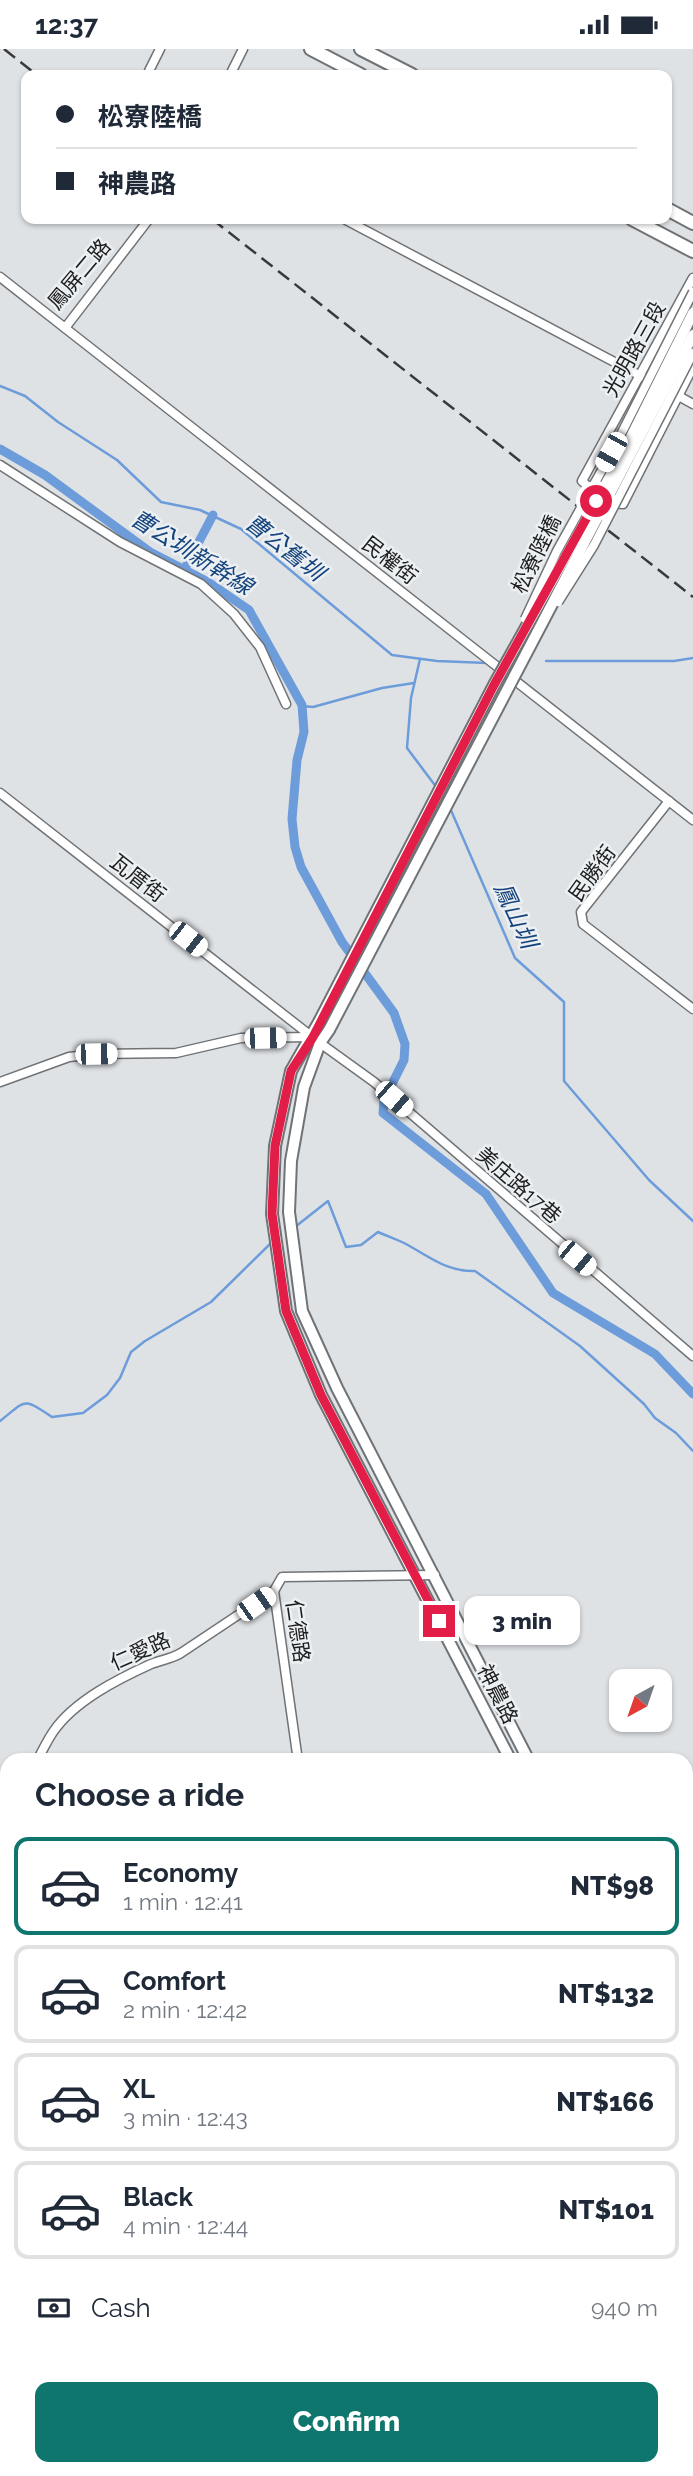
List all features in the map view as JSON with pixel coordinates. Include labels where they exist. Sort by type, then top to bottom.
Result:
[{"type":"main road","points":[[311,49],[351,70]]},
{"type":"main road","points":[[362,49],[402,70]]},
{"type":"main road","points":[[672,212],[693,223]]},
{"type":"main road","points":[[642,224],[693,251]]},
{"type":"street","points":[[150,70],[160,49]]},
{"type":"street","points":[[232,70],[243,49]]},
{"type":"street","name":"鳳屏二路","points":[[0,277],[65,328],[145,224]]},
{"type":"street","points":[[353,224],[693,404]]},
{"type":"street","name":"光明路三段","points":[[693,278],[582,481],[583,485],[612,503],[623,504],[693,367]]},
{"type":"street","name":"松寮陸橋","points":[[494,685],[557,551],[693,292]]},
{"type":"street","name":"松寮陸橋","points":[[319,1022],[494,685],[622,455],[693,313]]},
{"type":"street","name":"民權街","points":[[65,328],[693,820]]},
{"type":"street","name":"松寮陸橋","points":[[329,1030],[693,335]]},
{"type":"street","name":"松寮陸橋","points":[[505,692],[594,545],[693,353]]},
{"type":"street","points":[[0,465],[120,542],[201,584],[234,614],[260,647],[286,704]]},
{"type":"street","name":"瓦厝街","points":[[0,793],[316,1040]]},
{"type":"street","name":"民勝街","points":[[669,801],[581,912],[583,924],[693,1009]]},
{"type":"street","name":"神農路","points":[[319,1022],[291,1161],[289,1212],[302,1311],[337,1388],[525,1753]]},
{"type":"street","name":"神農路","points":[[329,1030],[316,1040],[291,1071],[275,1146],[272,1214],[286,1311],[321,1395],[507,1753]]},
{"type":"street","points":[[0,1082],[82,1056],[176,1053],[241,1038],[316,1040]]},
{"type":"street","name":"美庄路17巷","points":[[316,1040],[374,1082],[509,1201],[693,1356]]},
{"type":"street","name":"仁德路","points":[[297,1753],[274,1591],[282,1577],[435,1575]]},
{"type":"street","name":"仁愛路","points":[[41,1753],[54,1730],[82,1704],[113,1681],[156,1662],[171,1659],[274,1591]]},
{"type":"waterway","name":"曹公舊圳","points":[[0,386],[25,396],[58,422],[117,460],[161,502],[200,510],[241,529],[392,655],[437,661],[487,663]]},
{"type":"waterway","name":"曹公圳新幹線","points":[[0,449],[45,475],[150,552],[208,582],[249,610],[302,705],[304,732],[297,760],[292,819],[295,847],[301,867],[342,942],[394,1013],[405,1044],[404,1060],[384,1100],[383,1113],[486,1194],[553,1293],[655,1354],[693,1394]]},
{"type":"waterway","points":[[184,570],[213,515]]},
{"type":"waterway","name":"曹公舊圳","points":[[546,661],[674,661],[693,658]]},
{"type":"waterway","name":"鳳山圳","points":[[420,659],[411,698],[407,748],[437,788]]},
{"type":"waterway","points":[[302,706],[313,707],[382,688],[414,683]]},
{"type":"waterway","name":"鳳山圳","points":[[450,808],[515,958],[564,1002],[564,1081],[649,1180],[693,1221]]},
{"type":"waterway","points":[[295,1227],[328,1201],[346,1247],[361,1245],[378,1232],[446,1266],[475,1271],[580,1346],[693,1451]]},
{"type":"waterway","points":[[0,1421],[25,1404],[35,1406],[52,1417],[83,1413],[107,1395],[120,1378],[131,1352],[211,1302],[272,1242]]},
{"type":"railway","points":[[4,49],[31,70]]},
{"type":"railway","points":[[218,224],[693,597]]},
{"type":"route","points":[[439,1621],[321,1395],[286,1311],[272,1214],[275,1146],[291,1071],[313,1037],[494,685],[596,501]]}]
